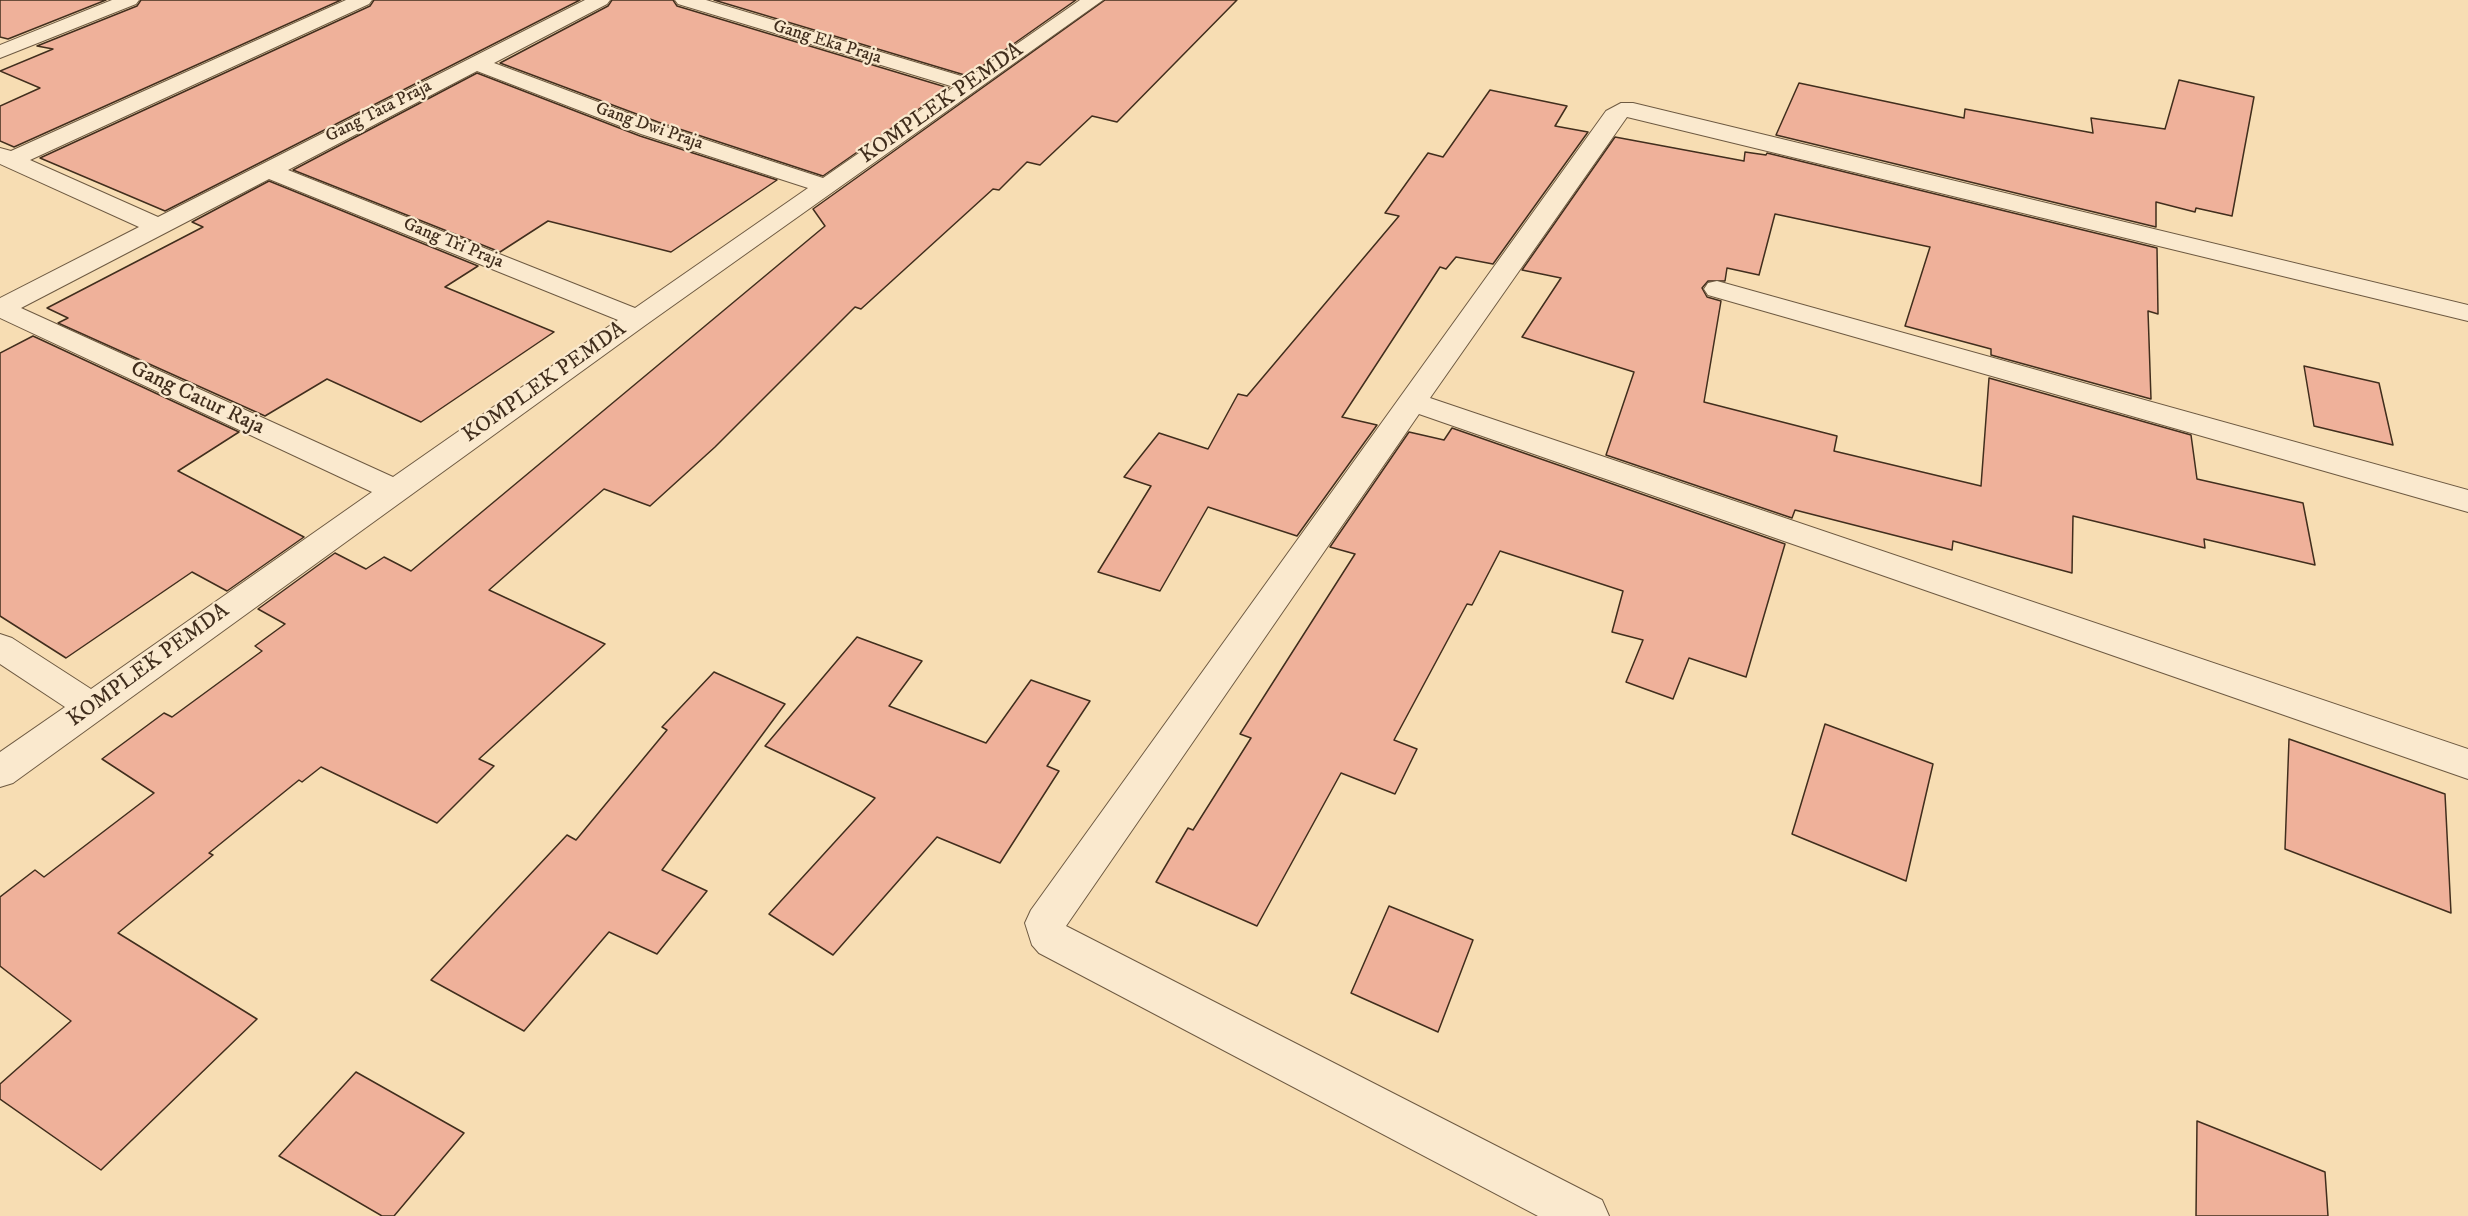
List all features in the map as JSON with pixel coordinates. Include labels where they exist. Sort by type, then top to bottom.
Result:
[{"type":"street","points":[[2,49],[129,0]]},
{"type":"street","points":[[5,158],[362,0]]},
{"type":"street","name":"Gang Tata Praja","points":[[0,308],[600,0]]},
{"type":"street","name":"Gang Eka Praja","points":[[685,0],[969,85]]},
{"type":"street","name":"KOMPLEK PEMDA","points":[[0,772],[394,490],[1093,0]]},
{"type":"street","name":"Gang Dwi Praja","points":[[475,63],[649,129],[825,186]]},
{"type":"street","points":[[1586,1216],[1053,940],[1046,932],[1045,923],[1410,401],[1614,116],[1621,110],[1633,110],[2468,313]]},
{"type":"street","points":[[5,158],[158,226]]},
{"type":"street","name":"Gang Tri Praja","points":[[268,170],[638,318]]},
{"type":"street","points":[[1718,289],[2468,501]]},
{"type":"street","name":"Gang Catur Raja","points":[[0,308],[394,490]]},
{"type":"street","points":[[1410,401],[2468,764]]},
{"type":"street","points":[[0,646],[92,707]]},
{"type":"building","points":[[0,0],[106,0],[8,39],[0,37]]},
{"type":"building","points":[[141,0],[341,0],[14,147],[0,141],[0,106],[40,88],[0,71],[53,49],[37,46],[137,6]]},
{"type":"building","points":[[374,0],[580,0],[165,211],[40,158],[370,6]]},
{"type":"building","points":[[612,0],[673,0],[677,6],[949,88],[823,176],[658,122],[500,63],[608,6]]},
{"type":"building","points":[[714,0],[1076,0],[968,76]]},
{"type":"building","points":[[1105,0],[1237,0],[1117,122],[1092,116],[1040,165],[1027,162],[999,190],[993,189],[861,309],[855,307],[715,447],[650,506],[604,489],[489,590],[605,644],[479,759],[494,766],[437,823],[321,767],[302,782],[299,780],[209,853],[213,855],[118,933],[257,1019],[101,1170],[0,1099],[0,1084],[71,1021],[0,966],[0,897],[35,870],[44,877],[154,793],[102,759],[164,713],[172,717],[262,651],[255,646],[285,624],[258,609],[335,553],[366,569],[384,557],[411,571],[825,226],[813,209]]},
{"type":"building","points":[[477,73],[640,136],[777,180],[671,252],[548,221],[500,252],[293,170]]},
{"type":"building","points":[[2179,80],[2254,97],[2232,216],[2196,208],[2195,212],[2156,202],[2156,227],[1776,135],[1799,83],[1964,118],[1965,109],[2093,133],[2091,118],[2165,129]]},
{"type":"building","points":[[1490,90],[1567,106],[1555,126],[1588,132],[1493,264],[1456,257],[1446,269],[1440,267],[1342,417],[1377,425],[1297,536],[1208,507],[1160,591],[1098,572],[1151,486],[1124,477],[1159,433],[1208,449],[1238,394],[1247,396],[1399,216],[1385,213],[1428,153],[1443,157]]},
{"type":"building","points":[[1615,137],[1744,161],[1745,152],[1766,155],[1767,153],[2157,248],[2158,314],[2148,311],[2151,399],[1991,355],[1991,349],[1905,326],[1930,247],[1775,214],[1759,275],[1727,268],[1725,281],[1708,281],[1702,288],[1707,297],[1721,301],[1704,402],[1837,436],[1834,451],[1981,486],[1989,378],[2191,435],[2197,479],[2303,503],[2315,565],[2204,539],[2205,548],[2073,516],[2072,573],[1953,541],[1952,550],[1795,510],[1792,518],[1606,455],[1634,372],[1522,337],[1561,278],[1522,270]]},
{"type":"building","points":[[269,181],[478,266],[445,287],[554,332],[421,422],[327,379],[265,416],[58,323],[68,318],[47,308],[203,227],[192,222]]},
{"type":"building","points":[[33,336],[239,432],[178,471],[304,537],[227,591],[192,572],[66,658],[0,616],[0,353]]},
{"type":"building","points":[[2304,366],[2379,383],[2393,445],[2314,426]]},
{"type":"building","points":[[1452,428],[1785,544],[1746,677],[1689,658],[1673,699],[1626,682],[1643,640],[1612,632],[1623,591],[1500,551],[1472,605],[1467,604],[1394,740],[1417,749],[1395,794],[1341,773],[1257,926],[1156,882],[1188,828],[1193,830],[1251,738],[1240,734],[1355,554],[1330,547],[1409,432],[1444,440]]},
{"type":"building","points":[[857,637],[922,661],[889,706],[986,743],[1031,680],[1090,701],[1047,766],[1059,771],[1000,863],[937,837],[833,955],[769,914],[875,798],[765,746]]},
{"type":"building","points":[[714,672],[785,704],[662,870],[707,891],[657,954],[609,932],[524,1031],[431,980],[567,835],[576,840],[667,730],[662,727]]},
{"type":"building","points":[[1825,724],[1933,764],[1906,881],[1792,834]]},
{"type":"building","points":[[2289,739],[2445,794],[2451,913],[2285,849]]},
{"type":"building","points":[[1389,906],[1473,940],[1438,1032],[1351,993]]},
{"type":"building","points":[[356,1072],[464,1133],[394,1216],[382,1216],[279,1156]]},
{"type":"building","points":[[2197,1121],[2325,1172],[2328,1216],[2196,1216]]}]
